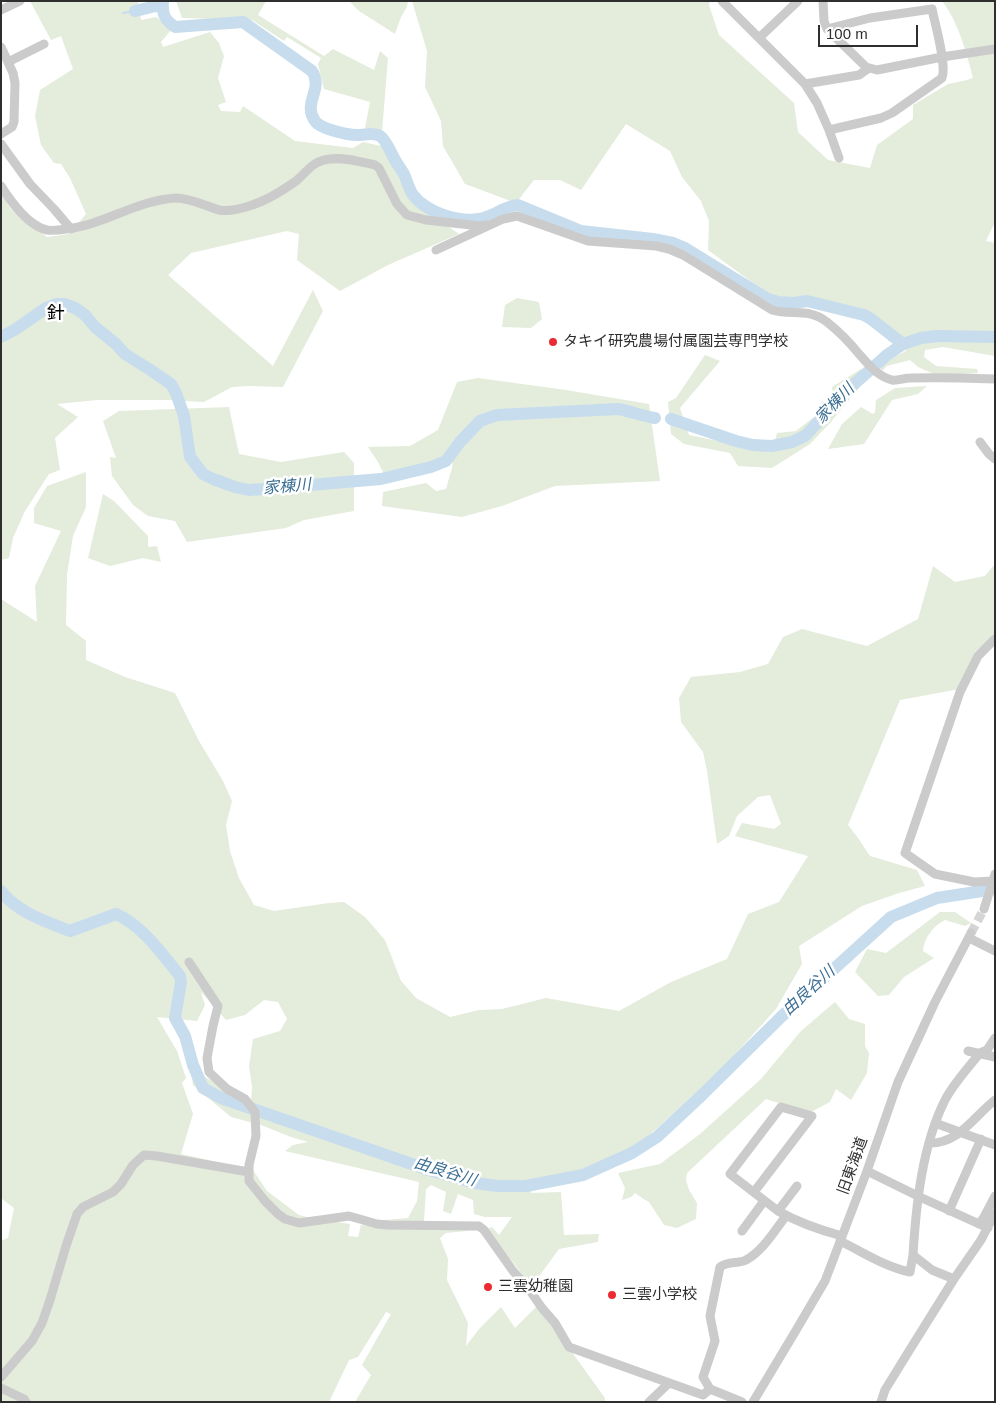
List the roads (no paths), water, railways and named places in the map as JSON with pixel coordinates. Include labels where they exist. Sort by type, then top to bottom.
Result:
[{"type":"street","points":[[1,10],[20,1]]},
{"type":"street","points":[[722,1],[806,84],[817,103],[839,158]]},
{"type":"street","points":[[759,38],[798,1]]},
{"type":"street","points":[[823,1],[824,21],[827,30],[869,68],[877,70],[995,49]]},
{"type":"street","points":[[827,30],[870,18],[932,9],[944,74],[942,78],[892,113],[881,118],[829,130]]},
{"type":"street","points":[[8,62],[44,44]]},
{"type":"street","points":[[1,47],[13,73],[15,83],[14,122],[12,127],[1,134]]},
{"type":"street","points":[[806,84],[859,75],[869,68]]},
{"type":"street","points":[[1,144],[30,184],[71,229]]},
{"type":"street","points":[[1,186],[20,212],[39,226],[47,230],[71,229],[92,224],[143,205],[176,198],[221,210],[233,210],[251,206],[297,180],[307,169],[320,161],[338,158],[375,165],[379,168],[397,204],[407,215],[426,220],[480,226],[489,225]]},
{"type":"street","points":[[436,250],[510,216],[517,216],[588,241],[647,245],[669,249],[683,255],[772,310],[807,313],[826,321],[872,369],[894,381],[908,378],[995,379]]},
{"type":"street","points":[[980,442],[995,459]]},
{"type":"street","points":[[984,909],[993,880],[974,882],[935,874],[904,853],[960,692],[978,656],[995,639]]},
{"type":"street","name":"旧東海道","points":[[753,1402],[825,1281],[867,1171],[898,1082],[935,1002],[970,936],[995,951]]},
{"type":"street","points":[[189,962],[218,1006],[207,1058],[209,1072],[227,1089],[245,1099],[255,1112],[256,1136],[249,1181],[265,1201],[285,1220],[294,1222],[349,1216],[388,1225],[479,1226],[484,1230],[512,1271],[526,1285],[555,1323],[569,1347],[703,1395],[710,1389]]},
{"type":"street","points":[[754,1192],[812,1116],[781,1107],[730,1174],[782,1214],[841,1239],[889,1265],[910,1272],[918,1196],[935,1123],[946,1098],[980,1053],[987,1050],[995,1038]]},
{"type":"street","points":[[968,1050],[995,1057]]},
{"type":"street","points":[[929,1143],[938,1144],[961,1133],[995,1100]]},
{"type":"street","points":[[935,1123],[995,1145]]},
{"type":"street","points":[[949,1211],[981,1139]]},
{"type":"street","points":[[1,1377],[32,1341],[42,1323],[77,1214],[83,1207],[113,1192],[121,1184],[133,1164],[144,1155],[249,1172]]},
{"type":"street","points":[[867,1171],[983,1226]]},
{"type":"street","points":[[742,1402],[710,1389],[703,1377],[715,1341],[710,1316],[720,1267],[724,1264],[744,1261],[759,1250],[797,1186]]},
{"type":"street","points":[[881,1402],[885,1390],[954,1279],[981,1240],[984,1218],[995,1196]]},
{"type":"street","points":[[742,1231],[764,1201]]},
{"type":"street","points":[[983,1226],[995,1213]]},
{"type":"street","points":[[913,1255],[932,1270],[954,1279]]},
{"type":"street","points":[[649,1402],[669,1383]]},
{"type":"street","points":[[1,1388],[24,1399],[26,1402]]},
{"type":"waterway","points":[[163,1],[164,16],[175,27],[243,22],[312,71],[316,84],[311,108],[315,121],[322,127],[341,133],[357,135],[375,134],[380,136],[404,174],[413,195],[426,207],[434,211],[443,215],[471,220],[489,216],[508,207],[518,205],[581,231],[673,243],[685,248],[768,299],[794,303],[807,301],[864,315],[903,344]]},
{"type":"waterway","points":[[135,11],[156,6],[163,7]]},
{"type":"waterway","points":[[123,13],[135,11]]},
{"type":"waterway","name":"家棟川","points":[[1,337],[46,308],[56,304],[64,304],[75,308],[85,315],[95,327],[125,354],[171,384],[184,416],[190,457],[203,474],[235,487],[249,490],[381,479],[431,467],[446,461],[460,442],[480,421],[497,415],[618,409],[655,418]]},
{"type":"waterway","name":"家棟川","points":[[671,419],[753,445],[772,446],[792,442],[805,436],[853,385],[887,355],[903,344],[921,338],[937,336],[995,337]]},
{"type":"waterway","name":"由良谷川","points":[[1,891],[24,911],[70,931],[116,914],[126,919],[143,933],[180,976],[181,982],[175,1018],[185,1036],[193,1065],[203,1088],[221,1098],[429,1170],[475,1183],[498,1186],[526,1186],[583,1175],[632,1153],[657,1137],[781,1017],[891,917],[937,898],[995,889]]},
{"type":"tunnel","points":[[971,933],[984,909]]},
{"type":"place","name":"タキイ研究農場付属園芸専門学校","points":[[553,342]]},
{"type":"place","name":"三雲幼稚園","points":[[488,1287]]},
{"type":"place","name":"三雲小学校","points":[[612,1295]]},
{"type":"district","name":"針","points":[[56,314]]}]
